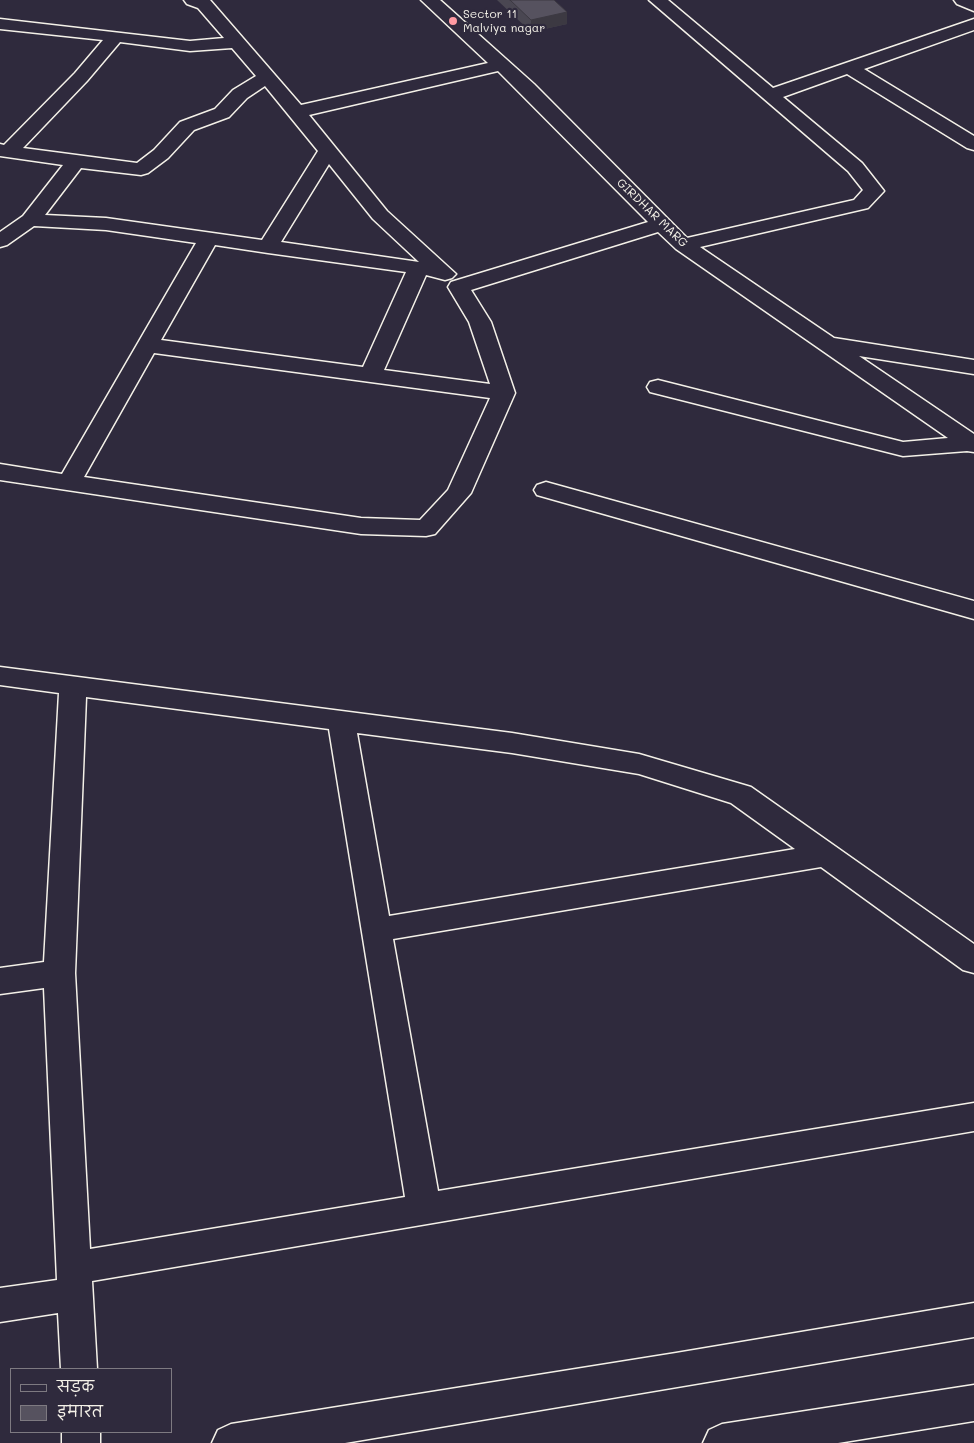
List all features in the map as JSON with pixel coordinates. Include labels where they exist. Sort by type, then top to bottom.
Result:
[{"type":"street","points":[[0,472],[361,526],[426,528],[459,493],[504,393],[480,322],[459,287],[380,215],[297,112],[204,4],[193,0]]},
{"type":"street","name":"GIRDHAR MARG","points":[[430,0],[528,88],[683,245],[972,444]]},
{"type":"street","points":[[658,0],[855,167],[874,191],[861,204],[683,245]]},
{"type":"street","points":[[962,0],[974,6]]},
{"type":"street","points":[[0,24],[190,46],[236,42]]},
{"type":"street","points":[[770,95],[974,24]]},
{"type":"street","points":[[4,151],[81,78],[116,36]]},
{"type":"street","points":[[297,112],[502,65]]},
{"type":"street","points":[[850,68],[970,137]]},
{"type":"street","points":[[4,151],[141,169],[161,154],[187,126],[222,113],[240,94],[266,77]]},
{"type":"street","points":[[268,247],[328,150]]},
{"type":"street","points":[[0,241],[30,220],[76,161]]},
{"type":"street","points":[[30,220],[106,224],[441,271]]},
{"type":"street","points":[[459,287],[662,224]]},
{"type":"street","points":[[69,482],[208,239]]},
{"type":"street","points":[[371,375],[419,268]]},
{"type":"street","points":[[828,344],[974,367]]},
{"type":"street","points":[[147,345],[504,393]]},
{"type":"street","points":[[658,387],[903,449],[972,444]]},
{"type":"street","points":[[546,490],[974,610]]},
{"type":"street","points":[[0,676],[73,687],[512,742],[639,764],[741,795],[974,961]]},
{"type":"street","points":[[73,687],[60,973],[79,1368]]},
{"type":"street","points":[[341,721],[424,1209]]},
{"type":"street","points":[[376,930],[826,855]]},
{"type":"street","points":[[0,981],[60,973]]},
{"type":"street","points":[[0,1305],[75,1281],[424,1209],[974,1117]]},
{"type":"street","points":[[231,1443],[666,1373],[974,1320]]},
{"type":"street","points":[[722,1443],[974,1403]]},
{"type":"building","points":[[510,0],[554,0],[567,12],[531,20]]},
{"type":"place","name":"Sector 11 Malviya nagar","points":[[453,21]]}]
